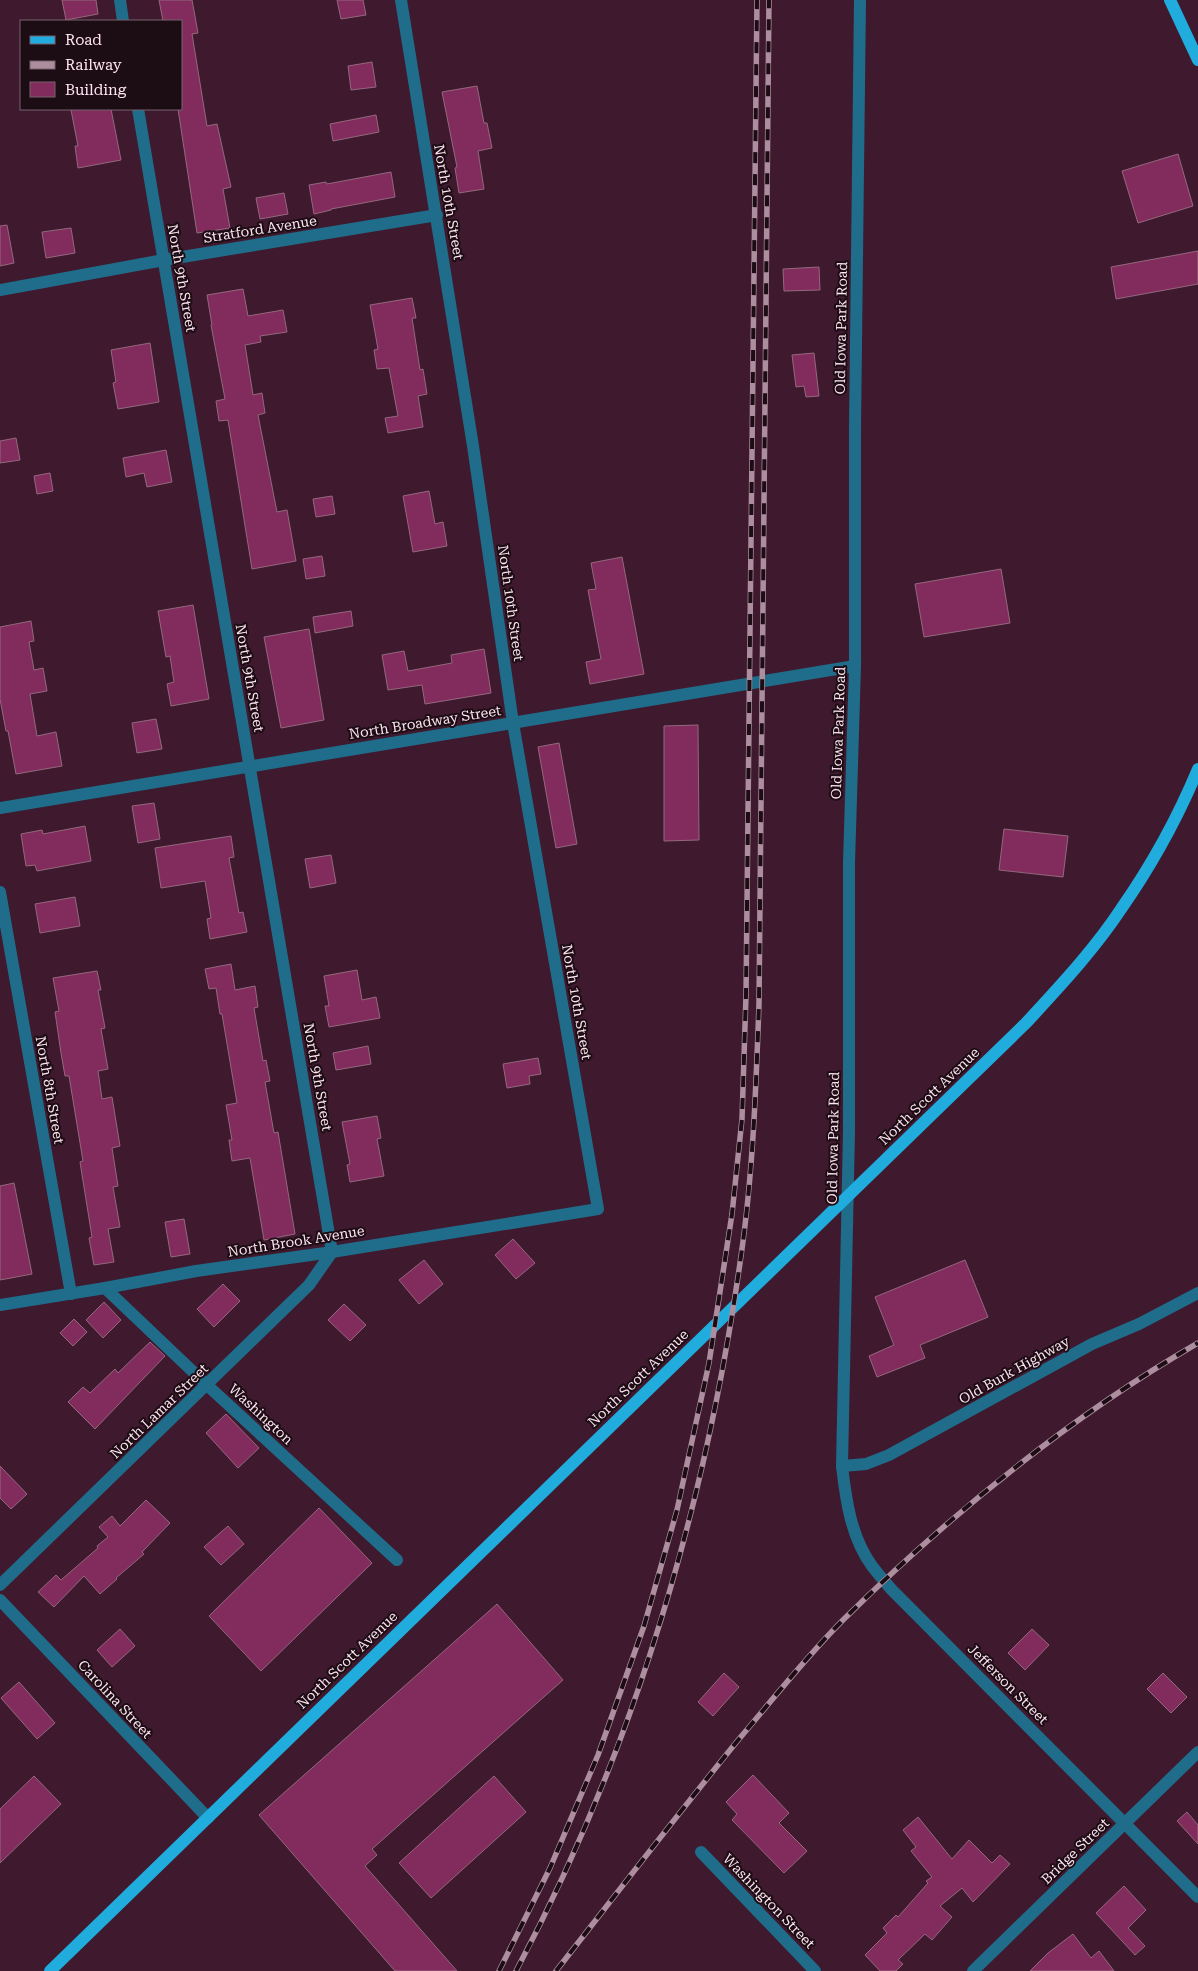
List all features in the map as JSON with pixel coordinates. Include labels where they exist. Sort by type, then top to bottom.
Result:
[{"type":"main road","points":[[1170,0],[1198,60]]},
{"type":"main road","name":"North Scott Avenue","points":[[50,1971],[1026,1023],[1063,982],[1121,910],[1152,859],[1198,769]]},
{"type":"street","points":[[120,0],[123,20]]},
{"type":"street","name":"North 10th Street","points":[[401,0],[473,446],[513,723],[598,1209]]},
{"type":"street","name":"Old Iowa Park Road","points":[[842,1466],[849,1131],[849,863],[855,666],[855,428],[860,0]]},
{"type":"street","name":"North 9th Street","points":[[138,110],[332,1252]]},
{"type":"street","name":"Stratford Avenue","points":[[0,290],[164,260],[437,215]]},
{"type":"street","name":"North Broadway Street","points":[[0,808],[855,666]]},
{"type":"street","name":"North 8th Street","points":[[0,892],[71,1294]]},
{"type":"street","name":"North Brook Avenue","points":[[0,1305],[196,1271],[332,1252],[598,1209]]},
{"type":"street","name":"North Lamar Street","points":[[0,1585],[309,1285],[332,1252]]},
{"type":"street","name":"Washington","points":[[105,1288],[397,1560]]},
{"type":"street","name":"Old Burk Highway","points":[[842,1466],[866,1464],[889,1455],[1092,1344],[1140,1324],[1198,1293]]},
{"type":"street","name":"Jefferson Street","points":[[842,1466],[852,1527],[871,1565],[892,1590],[1198,1897]]},
{"type":"street","name":"Carolina Street","points":[[0,1600],[208,1818]]},
{"type":"street","name":"Bridge Street","points":[[973,1971],[1198,1752]]},
{"type":"street","name":"Washington Street","points":[[701,1852],[815,1971]]},
{"type":"building","points":[[62,0],[96,0],[98,14],[66,20]]},
{"type":"building","points":[[159,0],[192,0],[198,33],[192,34],[207,126],[217,124],[231,187],[223,189],[230,228],[197,233],[178,110],[182,110],[182,20],[163,20]]},
{"type":"building","points":[[337,0],[363,0],[366,15],[341,19]]},
{"type":"building","points":[[372,62],[376,87],[351,90],[348,66]]},
{"type":"building","points":[[477,86],[484,123],[487,123],[492,148],[478,151],[484,189],[459,193],[455,168],[457,167],[442,92]]},
{"type":"building","points":[[71,110],[111,110],[121,160],[78,168],[75,146],[78,146]]},
{"type":"building","points":[[376,115],[379,132],[333,141],[330,124]]},
{"type":"building","points":[[1178,154],[1193,206],[1138,223],[1122,171]]},
{"type":"building","points":[[391,172],[395,197],[314,214],[309,185],[326,182],[327,184]]},
{"type":"building","points":[[284,193],[288,214],[260,219],[256,198]]},
{"type":"building","points":[[7,225],[14,263],[0,266],[0,226]]},
{"type":"building","points":[[71,228],[75,253],[46,258],[42,232]]},
{"type":"building","points":[[1198,251],[1198,284],[1116,299],[1111,267]]},
{"type":"building","points":[[819,267],[820,290],[784,291],[783,269]]},
{"type":"building","points":[[243,289],[248,316],[283,310],[287,332],[260,336],[261,342],[245,345],[253,395],[262,393],[265,413],[258,415],[277,512],[287,510],[296,561],[252,569],[228,420],[219,421],[216,401],[225,399],[207,295]]},
{"type":"building","points":[[412,298],[416,318],[412,318],[420,370],[423,369],[427,394],[418,396],[423,427],[388,433],[385,418],[398,416],[389,368],[377,369],[374,350],[378,349],[370,305]]},
{"type":"building","points":[[150,343],[159,402],[118,409],[113,383],[116,382],[111,350]]},
{"type":"building","points":[[814,353],[819,396],[806,397],[804,386],[796,387],[792,355]]},
{"type":"building","points":[[16,438],[20,460],[0,463],[0,441]]},
{"type":"building","points":[[166,450],[172,482],[147,487],[144,473],[126,477],[123,458]]},
{"type":"building","points":[[50,473],[53,491],[37,494],[34,476]]},
{"type":"building","points":[[429,491],[435,524],[443,522],[447,546],[413,552],[403,496]]},
{"type":"building","points":[[332,496],[335,514],[316,517],[313,499]]},
{"type":"building","points":[[322,556],[325,576],[306,579],[303,559]]},
{"type":"building","points":[[622,557],[644,674],[590,684],[586,662],[601,659],[588,590],[596,589],[591,563]]},
{"type":"building","points":[[1001,569],[1010,623],[924,637],[915,584]]},
{"type":"building","points":[[193,605],[209,699],[171,706],[167,684],[174,682],[170,656],[166,657],[158,611]]},
{"type":"building","points":[[351,611],[353,626],[315,633],[313,617]]},
{"type":"building","points":[[31,621],[34,641],[29,642],[34,670],[43,668],[47,691],[30,694],[37,736],[56,732],[62,766],[16,774],[0,699],[0,627]]},
{"type":"building","points":[[309,629],[324,720],[281,728],[264,637]]},
{"type":"building","points":[[484,649],[491,693],[425,704],[422,685],[388,690],[382,655],[404,651],[408,671],[452,663],[451,655]]},
{"type":"building","points":[[156,719],[162,749],[137,753],[132,723]]},
{"type":"building","points":[[698,725],[699,840],[664,841],[664,726]]},
{"type":"building","points":[[559,743],[577,844],[556,848],[538,747]]},
{"type":"building","points":[[154,803],[160,839],[138,843],[132,806]]},
{"type":"building","points":[[85,826],[91,861],[37,871],[35,865],[26,866],[21,834],[42,830],[43,834]]},
{"type":"building","points":[[1004,829],[1068,836],[1063,877],[999,870]]},
{"type":"building","points":[[231,836],[234,857],[229,858],[239,913],[243,912],[247,932],[210,939],[207,919],[211,918],[205,881],[161,888],[155,848]]},
{"type":"building","points":[[331,855],[336,883],[310,888],[305,859]]},
{"type":"building","points":[[75,897],[80,926],[40,933],[35,904]]},
{"type":"building","points":[[231,964],[235,990],[255,986],[258,1007],[254,1008],[263,1061],[266,1060],[270,1081],[265,1082],[274,1133],[278,1132],[295,1234],[264,1240],[250,1158],[232,1161],[229,1140],[232,1140],[226,1105],[237,1103],[216,988],[209,989],[205,969]]},
{"type":"building","points":[[357,970],[362,1000],[376,997],[380,1018],[329,1027],[325,1006],[329,1006],[324,976]]},
{"type":"building","points":[[97,971],[101,990],[98,990],[105,1028],[101,1029],[108,1069],[98,1071],[102,1099],[112,1097],[120,1146],[112,1148],[118,1186],[113,1187],[120,1227],[108,1229],[114,1262],[94,1265],[89,1238],[92,1237],[80,1162],[83,1161],[69,1076],[65,1076],[61,1053],[55,1012],[59,1011],[53,978]]},
{"type":"building","points":[[368,1046],[371,1064],[336,1070],[333,1053]]},
{"type":"building","points":[[538,1058],[541,1074],[529,1076],[530,1084],[507,1088],[503,1064]]},
{"type":"building","points":[[377,1116],[381,1138],[377,1139],[384,1176],[350,1182],[347,1165],[350,1164],[342,1122]]},
{"type":"building","points":[[14,1183],[32,1274],[0,1280],[0,1186]]},
{"type":"building","points":[[184,1219],[190,1254],[171,1257],[165,1222]]},
{"type":"building","points":[[513,1239],[535,1263],[516,1279],[495,1255]]},
{"type":"building","points":[[424,1260],[443,1284],[419,1304],[399,1280]]},
{"type":"building","points":[[965,1260],[988,1317],[920,1345],[925,1358],[877,1377],[869,1356],[894,1345],[875,1297]]},
{"type":"building","points":[[223,1284],[240,1301],[214,1327],[197,1309]]},
{"type":"building","points":[[104,1302],[121,1320],[103,1338],[86,1320]]},
{"type":"building","points":[[344,1304],[366,1325],[350,1341],[328,1320]]},
{"type":"building","points":[[74,1319],[87,1332],[73,1346],[60,1333]]},
{"type":"building","points":[[150,1342],[165,1356],[95,1429],[68,1402],[83,1387],[90,1393],[115,1369],[118,1373]]},
{"type":"building","points":[[226,1414],[259,1448],[238,1468],[206,1433]]},
{"type":"building","points":[[0,1466],[27,1494],[11,1509],[0,1498]]},
{"type":"building","points":[[146,1500],[170,1523],[142,1552],[144,1554],[100,1594],[84,1576],[54,1607],[38,1592],[56,1575],[61,1580],[98,1548],[97,1546],[108,1537],[99,1527],[112,1516],[120,1526]]},
{"type":"building","points":[[319,1508],[372,1563],[261,1671],[209,1616]]},
{"type":"building","points":[[228,1526],[244,1544],[221,1565],[204,1547]]},
{"type":"building","points":[[497,1604],[563,1680],[372,1849],[377,1855],[365,1866],[457,1971],[395,1971],[259,1815]]},
{"type":"building","points":[[120,1629],[135,1646],[112,1667],[97,1650]]},
{"type":"building","points":[[1032,1629],[1049,1645],[1025,1670],[1008,1653]]},
{"type":"building","points":[[724,1673],[739,1687],[713,1716],[698,1702]]},
{"type":"building","points":[[1163,1673],[1187,1697],[1171,1713],[1147,1689]]},
{"type":"building","points":[[19,1682],[55,1723],[37,1739],[1,1698]]},
{"type":"building","points":[[753,1775],[789,1813],[779,1823],[807,1851],[784,1873],[732,1820],[737,1814],[726,1802]]},
{"type":"building","points":[[34,1776],[61,1804],[0,1863],[0,1809]]},
{"type":"building","points":[[494,1776],[526,1812],[431,1898],[399,1863]]},
{"type":"building","points":[[1187,1812],[1198,1825],[1198,1844],[1177,1821]]},
{"type":"building","points":[[918,1817],[952,1859],[969,1840],[992,1863],[1000,1855],[1010,1864],[973,1902],[962,1888],[940,1906],[952,1917],[932,1940],[925,1934],[898,1960],[903,1964],[896,1971],[880,1971],[865,1955],[887,1933],[883,1928],[896,1915],[898,1917],[928,1883],[926,1881],[932,1877],[911,1851],[916,1847],[903,1830]]},
{"type":"building","points":[[1124,1886],[1146,1910],[1128,1928],[1145,1946],[1135,1955],[1096,1913]]},
{"type":"building","points":[[1073,1934],[1091,1958],[1099,1951],[1114,1971],[1030,1971],[1048,1953]]},
{"type":"railway","points":[[499,1971],[550,1868],[598,1755],[644,1626],[677,1510],[709,1363],[732,1214],[742,1119],[746,995],[757,0]]},
{"type":"railway","points":[[516,1971],[558,1887],[596,1801],[630,1713],[660,1624],[686,1533],[708,1442],[726,1349],[745,1225],[757,1067],[759,1004],[769,0]]},
{"type":"railway","points":[[556,1971],[739,1739],[803,1663],[844,1619],[926,1542],[1012,1470],[1103,1403],[1198,1343]]}]
